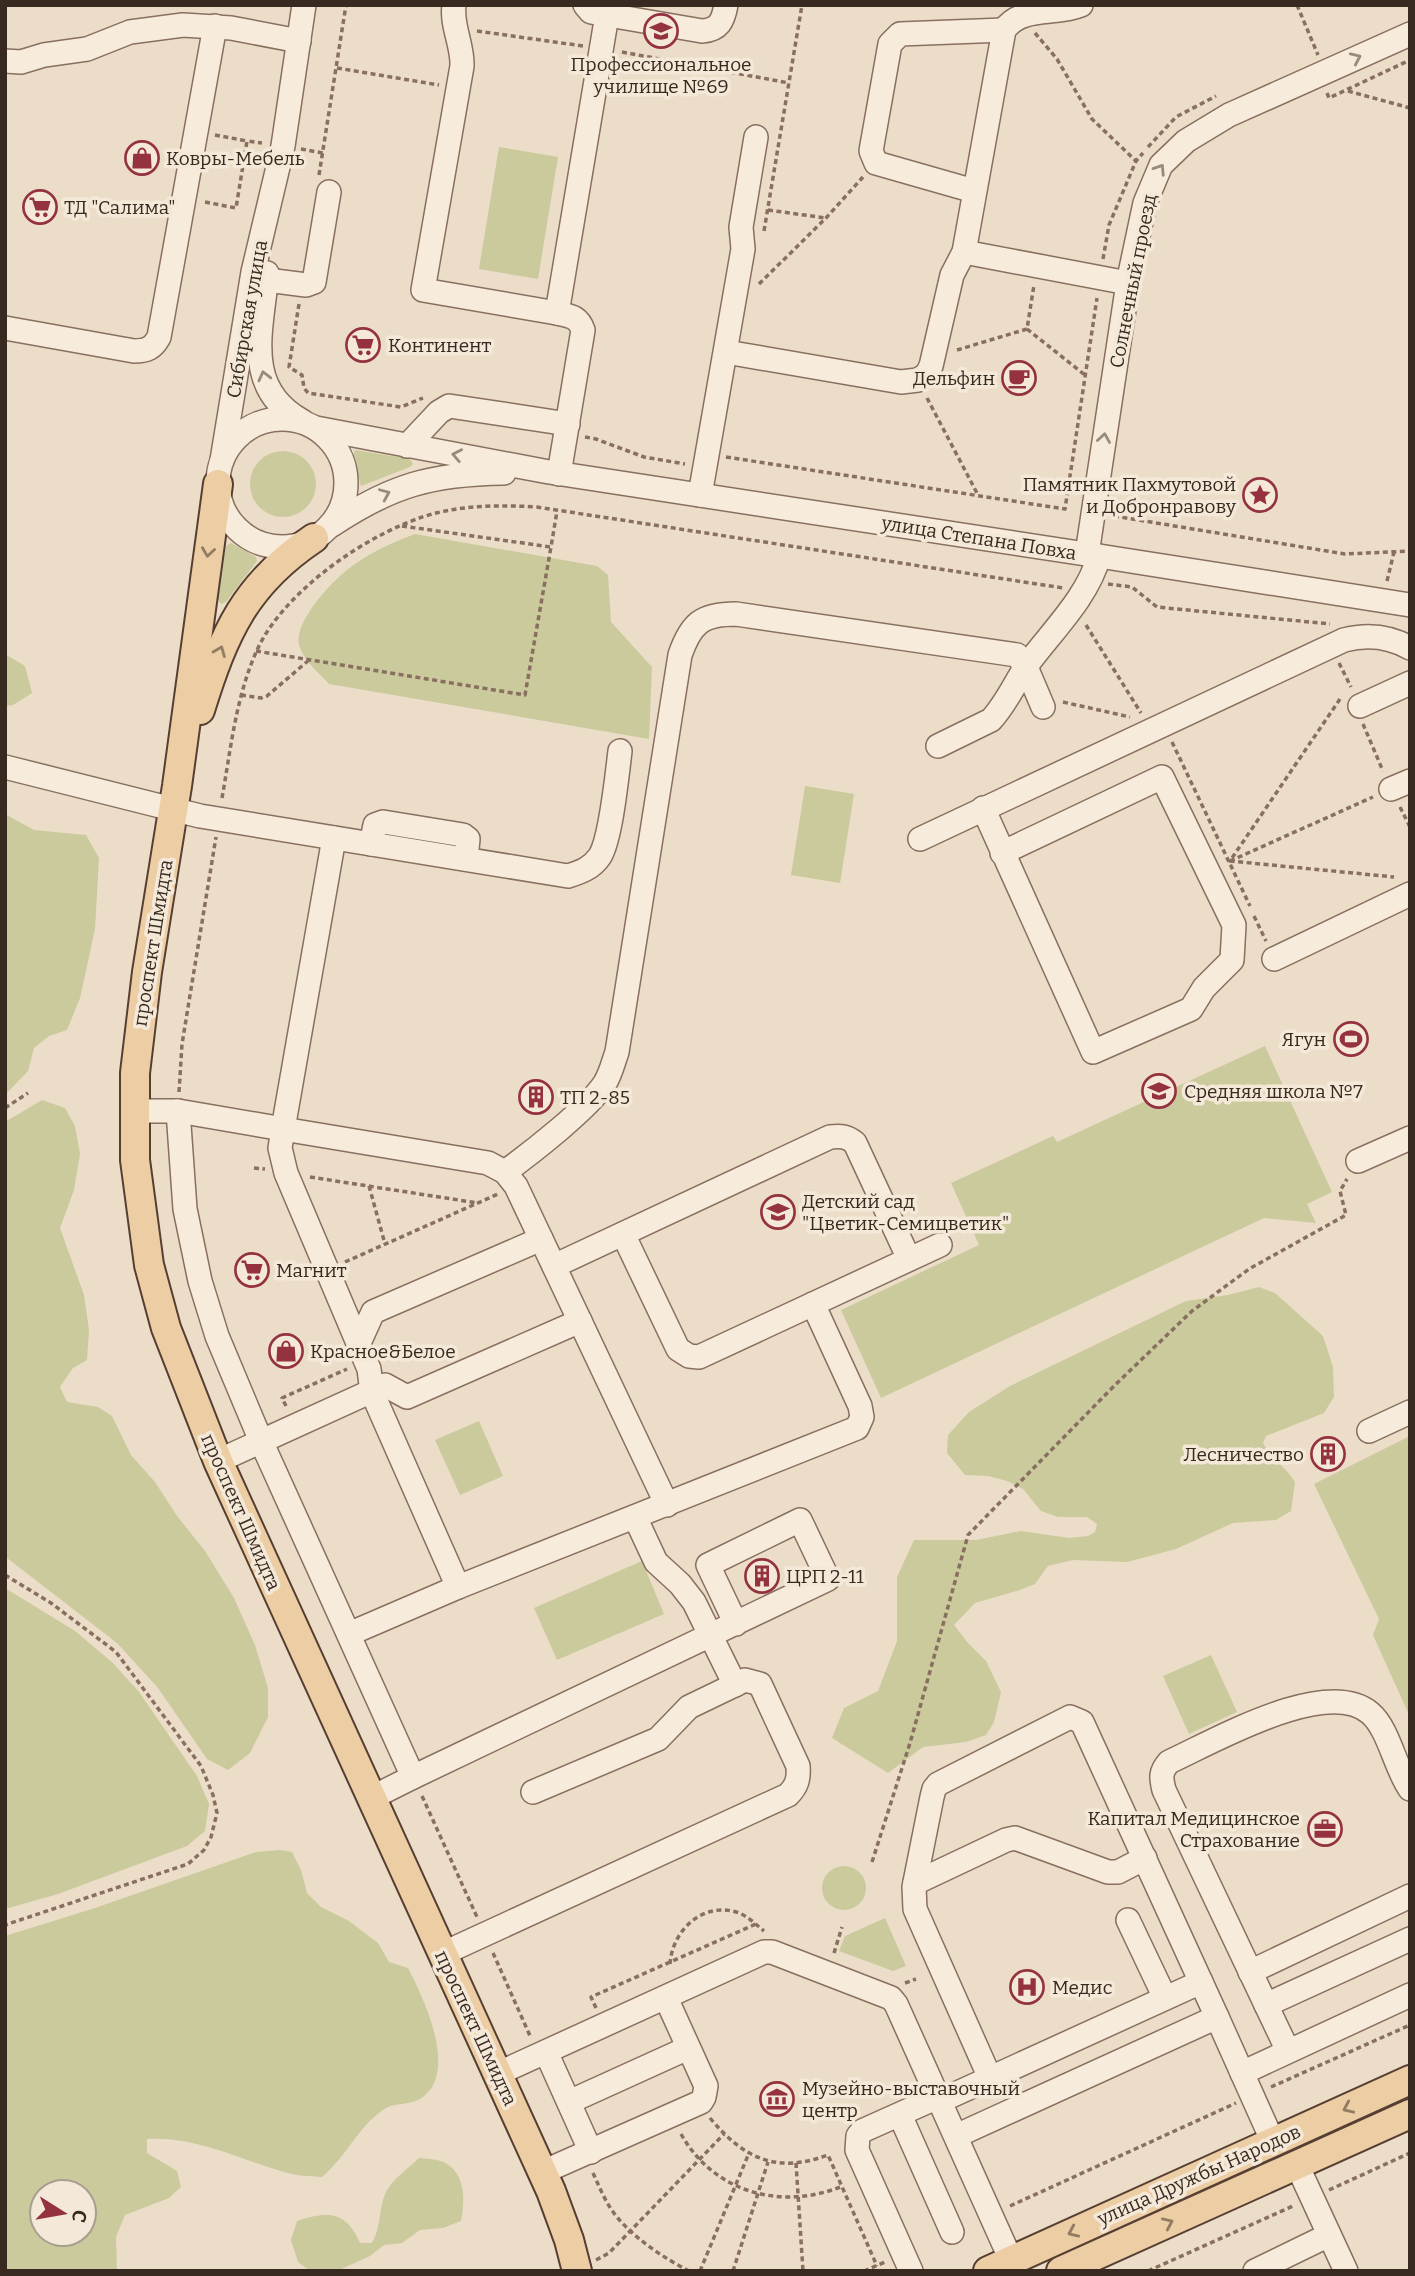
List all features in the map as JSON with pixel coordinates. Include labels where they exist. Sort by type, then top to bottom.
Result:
[{"type":"main road","name":"проспект Шмидта","points":[[220,472],[140,1029],[134,1111],[135,1160],[149,1265],[170,1339],[218,1461],[497,2074],[590,2268]]},
{"type":"main road","name":"проспект Шмидта","points":[[175,799],[217,658],[243,605],[267,576],[293,552],[321,533]]},
{"type":"main road","name":"улица Дружбы Народов","points":[[1000,2266],[1410,2080]]},
{"type":"main road","name":"улица Дружбы Народов","points":[[1061,2271],[1410,2114]]},
{"type":"street","name":"Сибирская улица","points":[[220,472],[253,272],[283,146],[304,5]]},
{"type":"street","points":[[454,5],[454,21],[463,54],[423,289],[572,316],[580,321],[583,330],[568,418],[554,473]]},
{"type":"street","points":[[585,5],[591,12],[711,31],[724,18],[726,5]]},
{"type":"street","points":[[974,191],[876,163],[871,151],[890,44],[900,34],[1012,23],[1081,5]]},
{"type":"street","points":[[557,313],[607,15]]},
{"type":"street","points":[[726,352],[901,382],[918,380],[927,374],[935,356],[951,275],[964,252],[974,191],[1012,23]]},
{"type":"street","points":[[5,61],[22,62],[44,55],[86,49],[130,32],[183,25],[215,26],[299,41]]},
{"type":"street","points":[[5,328],[134,351],[145,351],[154,345],[159,337],[215,26]]},
{"type":"street","name":"Солнечный проезд","points":[[939,746],[990,720],[1082,592],[1093,555],[1128,283],[1145,203],[1161,165],[1204,128],[1410,34]]},
{"type":"street","points":[[700,495],[743,249],[741,226],[755,136]]},
{"type":"street","name":"Сибирская улица","points":[[276,179],[261,340],[263,376],[273,399],[290,414],[312,426]]},
{"type":"street","points":[[267,280],[306,285],[314,282],[329,192]]},
{"type":"street","points":[[964,252],[1128,283]]},
{"type":"street","points":[[407,446],[439,412],[449,406],[568,418]]},
{"type":"street","points":[[283,419],[312,426],[329,439],[339,453],[346,478],[340,509],[321,533],[300,544],[283,547],[266,545],[251,539],[237,529],[220,501],[220,472],[236,438],[257,423],[283,419]]},
{"type":"street","name":"улица Степана Повха","points":[[312,426],[554,473],[1093,555],[1397,597]]},
{"type":"street","name":"улица Степана Повха","points":[[321,533],[374,498],[419,481],[457,475],[554,473]]},
{"type":"street","points":[[920,839],[1155,723],[1331,645],[1356,636],[1400,643],[1397,597]]},
{"type":"street","points":[[510,1179],[529,1154],[603,1086],[611,1071],[619,1038],[680,655],[687,635],[699,622],[716,614],[736,614],[1017,656],[1026,667],[1040,701]]},
{"type":"street","points":[[1360,706],[1410,684]]},
{"type":"street","points":[[5,767],[175,799],[219,820],[568,876],[582,872],[600,855],[606,844],[620,751]]},
{"type":"street","points":[[983,808],[1002,853],[1093,1052],[1191,1009],[1204,988],[1232,960],[1234,925],[1162,777],[1002,853]]},
{"type":"street","points":[[334,838],[280,1149],[286,1173],[327,1270],[357,1354],[369,1368],[372,1392],[458,1587]]},
{"type":"street","points":[[1273,959],[1403,886]]},
{"type":"street","points":[[134,1111],[178,1111],[488,1163],[510,1179],[541,1238],[667,1505]]},
{"type":"street","points":[[178,1111],[178,1147],[185,1209],[200,1281],[217,1336],[261,1441],[413,1777]]},
{"type":"street","points":[[554,1266],[830,1137],[840,1136],[848,1137],[855,1143],[909,1259]]},
{"type":"street","points":[[1358,1161],[1410,1138]]},
{"type":"street","points":[[623,1234],[678,1349],[689,1356],[708,1354],[940,1245]]},
{"type":"street","points":[[357,1354],[373,1312],[541,1238]]},
{"type":"street","points":[[349,1634],[458,1587],[857,1428],[862,1417],[860,1406],[813,1304]]},
{"type":"street","points":[[218,1461],[385,1385],[407,1397],[580,1321]]},
{"type":"street","points":[[1369,1432],[1410,1412]]},
{"type":"street","points":[[635,1517],[656,1562],[680,1584],[694,1602],[735,1685]]},
{"type":"street","points":[[372,1798],[413,1777],[711,1636],[736,1624],[828,1579],[800,1520],[708,1565],[736,1624]]},
{"type":"street","points":[[442,1954],[788,1796],[799,1779],[798,1766],[760,1684],[746,1680],[689,1707],[658,1739],[533,1792]]},
{"type":"street","points":[[1288,2051],[1164,1790],[1161,1777],[1163,1770],[1169,1762],[1296,1706],[1335,1702],[1370,1712],[1378,1722],[1410,1789]]},
{"type":"street","points":[[989,2078],[915,1909],[915,1883],[934,1789],[938,1784],[1070,1717],[1082,1722],[1273,2141]]},
{"type":"street","points":[[915,1883],[1015,1838],[1108,1872],[1118,1872],[1145,1858]]},
{"type":"street","points":[[920,1855],[956,1864]]},
{"type":"street","points":[[1250,1972],[1410,1896]]},
{"type":"street","points":[[1128,1920],[1165,1998]]},
{"type":"street","points":[[1266,2005],[1410,1939]]},
{"type":"street","points":[[497,2074],[764,1952],[772,1952],[891,1998],[896,2004],[990,2215],[1000,2266]]},
{"type":"street","points":[[907,2262],[857,2150],[856,2142],[862,2132],[1201,1982]]},
{"type":"street","points":[[1242,2073],[1410,1995]]},
{"type":"street","points":[[547,2182],[588,2154],[701,2102],[706,2086],[666,1998]]},
{"type":"street","points":[[956,2136],[1217,2017]]},
{"type":"street","points":[[569,2102],[688,2048]]},
{"type":"street","points":[[543,2054],[569,2102],[588,2154]]},
{"type":"street","points":[[900,2115],[952,2232]]},
{"type":"street","points":[[1297,2165],[1346,2271]]},
{"type":"street","points":[[1255,2271],[1329,2235]]},
{"type":"path","points":[[762,242],[802,5]]},
{"type":"path","points":[[1297,5],[1317,51],[1305,57]]},
{"type":"path","points":[[1012,23],[1057,59],[1092,119],[1136,161]]},
{"type":"path","points":[[1329,98],[1410,60]]},
{"type":"path","points":[[337,68],[458,89]]},
{"type":"path","points":[[568,418],[582,414],[580,436],[596,439],[644,457],[691,465],[720,456],[1065,509],[1110,225],[1136,161],[1175,117],[1228,91]]},
{"type":"path","points":[[1346,91],[1410,108]]},
{"type":"path","points":[[184,199],[236,208],[247,141],[323,153]]},
{"type":"path","points":[[733,310],[826,218],[876,163]]},
{"type":"path","points":[[768,210],[826,218]]},
{"type":"path","points":[[1027,329],[1037,266]]},
{"type":"path","points":[[1027,329],[1085,375]]},
{"type":"path","points":[[935,356],[1027,329]]},
{"type":"path","points":[[918,380],[978,495]]},
{"type":"path","points":[[308,393],[401,407],[432,394]]},
{"type":"path","points":[[178,1111],[182,1044],[219,820],[241,695],[256,651],[274,622],[306,588],[347,556],[401,526],[456,509],[514,506],[1082,592],[1132,587],[1157,607],[1343,625]]},
{"type":"path","points":[[256,651],[525,695],[557,511]]},
{"type":"path","points":[[1110,516],[1345,554],[1410,551]]},
{"type":"path","points":[[401,526],[551,547]]},
{"type":"path","points":[[1394,552],[1397,597]]},
{"type":"path","points":[[1082,592],[1230,861],[1273,959]]},
{"type":"path","points":[[1331,645],[1360,706],[1363,727],[1401,785],[1410,827]]},
{"type":"path","points":[[241,695],[261,698],[267,696],[309,660]]},
{"type":"path","points":[[1230,861],[1350,684]]},
{"type":"path","points":[[1040,701],[1155,723]]},
{"type":"path","points":[[1207,870],[1401,785]]},
{"type":"path","points":[[1230,861],[1403,886]]},
{"type":"path","points":[[5,1108],[27,1093]]},
{"type":"path","points":[[872,1863],[910,1743],[968,1535],[1115,1385],[1192,1311],[1249,1269],[1346,1214],[1339,1191],[1358,1161]]},
{"type":"path","points":[[254,1168],[478,1203]]},
{"type":"path","points":[[327,1270],[478,1203],[510,1179]]},
{"type":"path","points":[[369,1186],[385,1244]]},
{"type":"path","points":[[290,1415],[282,1398],[357,1354]]},
{"type":"path","points":[[5,1575],[51,1603],[116,1652],[201,1766],[217,1813],[211,1837],[204,1850],[188,1864],[5,1925]]},
{"type":"path","points":[[413,1777],[484,1934],[543,2054]]},
{"type":"path","points":[[603,2026],[591,1997],[755,1924]]},
{"type":"path","points":[[832,1958],[842,1927]]},
{"type":"path","points":[[990,2215],[1410,2025]]},
{"type":"path","points":[[709,2116],[724,2134],[749,2153],[768,2162],[796,2163],[828,2155],[877,2266]]},
{"type":"path","points":[[679,2130],[699,2160],[710,2170],[735,2186],[758,2194],[777,2198],[799,2198],[843,2186]]},
{"type":"path","points":[[590,2268],[609,2253],[724,2134]]},
{"type":"path","points":[[700,2271],[749,2153]]},
{"type":"path","points":[[588,2154],[606,2201],[618,2218],[663,2255],[690,2271]]},
{"type":"path","points":[[1148,2271],[1410,2154]]},
{"type":"path","points":[[733,2271],[768,2162]]},
{"type":"path","points":[[796,2163],[803,2271]]},
{"type":"path","points":[[864,2271],[877,2266],[907,2262]]},
{"type":"green space","points":[[499,147],[558,157],[538,279],[479,269]]},
{"type":"green space","points":[[355,450],[410,459],[413,464],[361,486],[353,456]]},
{"type":"green space","points":[[289,451],[307,460],[314,471],[314,497],[307,508],[296,515],[277,517],[259,508],[252,497],[250,478],[259,460],[270,453]]},
{"type":"green space","points":[[415,534],[597,566],[608,575],[611,622],[652,667],[649,739],[329,684],[304,656],[299,645],[299,634],[311,609],[352,566],[394,542]]},
{"type":"green space","points":[[231,543],[256,557],[257,561],[226,602],[221,604],[217,598],[226,546]]},
{"type":"green space","points":[[5,654],[25,666],[32,693],[13,705],[5,706]]},
{"type":"green space","points":[[805,786],[854,794],[840,883],[791,875]]},
{"type":"green space","points":[[5,814],[34,830],[86,835],[99,858],[95,929],[80,998],[67,1030],[49,1036],[34,1048],[28,1071],[5,1095]]},
{"type":"green space","points":[[1265,1046],[1332,1192],[1307,1204],[1316,1223],[1264,1218],[881,1398],[841,1310],[979,1245],[951,1183],[1053,1136],[1057,1142]]},
{"type":"green space","points":[[42,1100],[65,1108],[75,1126],[80,1154],[74,1190],[60,1228],[84,1295],[89,1330],[87,1360],[73,1368],[60,1387],[67,1402],[98,1407],[112,1416],[131,1455],[155,1482],[177,1516],[205,1551],[234,1598],[255,1645],[268,1688],[268,1717],[250,1753],[228,1770],[207,1759],[158,1688],[117,1643],[5,1554],[5,1122]]},
{"type":"green space","points":[[1259,1287],[1275,1293],[1323,1336],[1333,1367],[1334,1397],[1324,1413],[1266,1436],[1263,1443],[1295,1482],[1291,1511],[1276,1520],[1233,1523],[1176,1549],[1127,1562],[1073,1560],[1048,1566],[1035,1584],[975,1603],[954,1625],[986,1661],[1001,1692],[994,1722],[986,1735],[966,1742],[923,1747],[888,1773],[832,1738],[844,1708],[878,1691],[897,1641],[897,1577],[914,1540],[976,1540],[1021,1531],[1069,1538],[1088,1536],[1095,1532],[1097,1524],[1087,1517],[1058,1517],[1041,1511],[1023,1489],[1007,1481],[988,1476],[965,1475],[947,1453],[948,1435],[969,1412],[1010,1386],[1186,1301]]},
{"type":"green space","points":[[479,1421],[503,1476],[460,1495],[435,1440]]},
{"type":"green space","points":[[1410,1436],[1410,1717],[1373,1635],[1379,1619],[1314,1484]]},
{"type":"green space","points":[[642,1561],[664,1614],[557,1660],[534,1608]]},
{"type":"green space","points":[[5,1588],[75,1631],[113,1663],[139,1692],[197,1776],[209,1804],[205,1831],[187,1846],[58,1894],[5,1909]]},
{"type":"green space","points":[[1211,1655],[1237,1712],[1189,1734],[1163,1676]]},
{"type":"green space","points":[[256,1852],[292,1852],[301,1870],[307,1893],[321,1907],[349,1921],[378,1943],[389,1962],[408,1968],[435,2034],[438,2070],[433,2085],[418,2100],[392,2106],[374,2117],[322,2177],[289,2173],[183,2141],[147,2139],[147,2153],[177,2171],[181,2187],[169,2198],[125,2215],[116,2237],[117,2271],[5,2271],[5,1936]]},
{"type":"green space","points":[[844,1866],[859,1873],[866,1888],[859,1903],[844,1910],[829,1903],[822,1888],[829,1873]]},
{"type":"green space","points":[[885,1918],[906,1966],[893,1971],[839,1951],[845,1936]]},
{"type":"green space","points":[[419,2158],[444,2162],[458,2175],[463,2190],[461,2221],[443,2228],[420,2230],[402,2243],[384,2245],[370,2256],[337,2271],[310,2271],[298,2262],[291,2240],[297,2221],[308,2218],[335,2216],[349,2225],[360,2243],[372,2243],[387,2190]]},
{"type":"place","name":"Профессиональное училище №69","points":[[661,31]]},
{"type":"place","name":"Ковры-Мебель","points":[[142,158]]},
{"type":"place","name":"ТД \"Салима\"","points":[[40,207]]},
{"type":"place","name":"Континент","points":[[363,345]]},
{"type":"place","name":"Дельфин","points":[[1019,378]]},
{"type":"place","name":"Памятник Пахмутовой и Добронравову","points":[[1260,495]]},
{"type":"place","name":"Ягун","points":[[1351,1039]]},
{"type":"place","name":"Средняя школа №7","points":[[1159,1091]]},
{"type":"place","name":"ТП 2-85","points":[[536,1097]]},
{"type":"place","name":"Детский сад \"Цветик-Семицветик\"","points":[[778,1212]]},
{"type":"place","name":"Магнит","points":[[252,1270]]},
{"type":"place","name":"Красное&Белое","points":[[286,1351]]},
{"type":"place","name":"Лесничество","points":[[1328,1454]]},
{"type":"place","name":"ЦРП 2-11","points":[[762,1576]]},
{"type":"place","name":"Капитал Медицинское Страхование","points":[[1325,1829]]},
{"type":"place","name":"Медис","points":[[1027,1987]]},
{"type":"place","name":"Музейно-выставочный центр","points":[[777,2099]]}]
